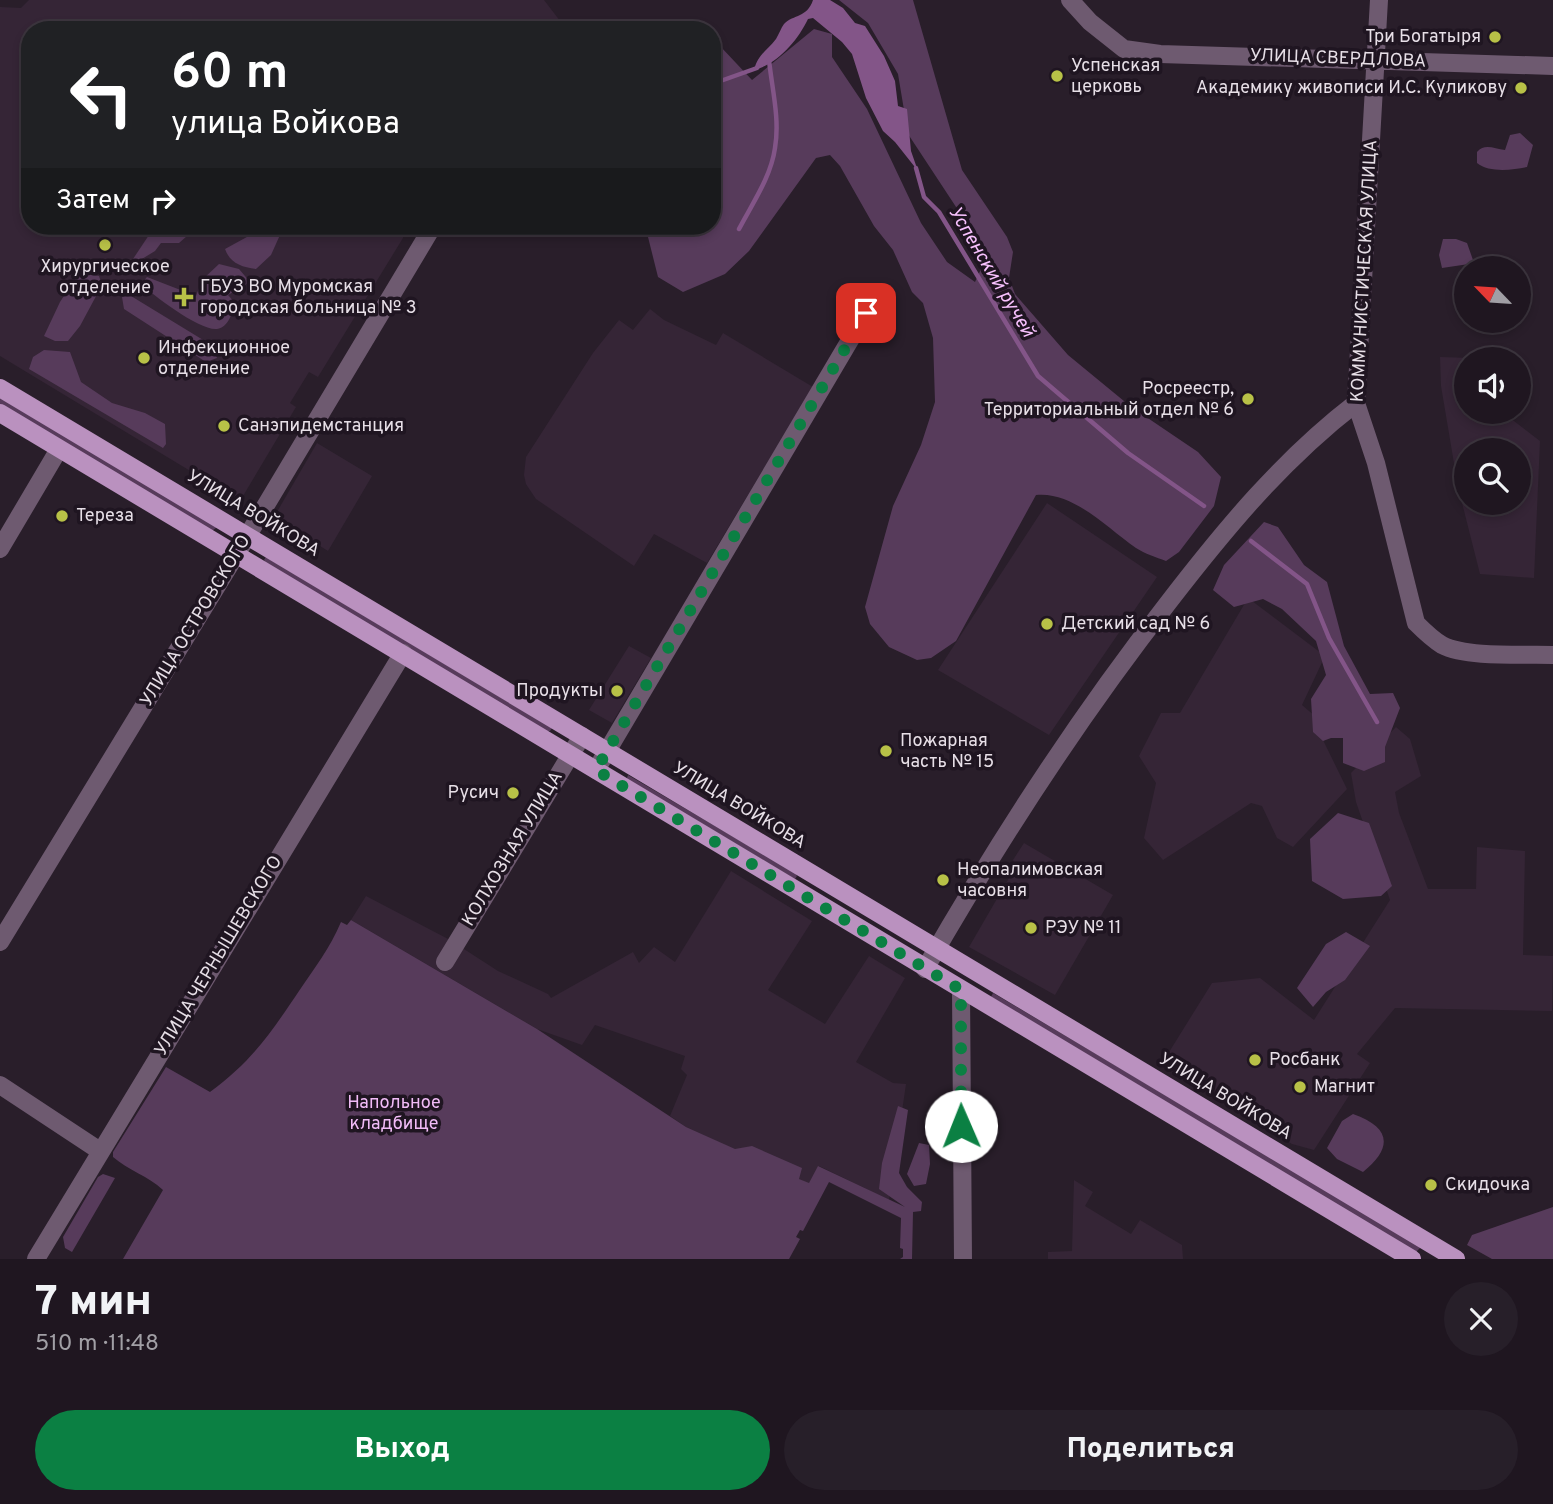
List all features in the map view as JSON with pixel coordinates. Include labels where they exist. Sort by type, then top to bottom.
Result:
[{"type":"main road","name":"УЛИЦА ВОЙКОВА","points":[[0,388],[1454,1258]]},
{"type":"main road","points":[[0,413],[1412,1259]]},
{"type":"street","name":"УЛИЦА СВЕРДЛОВА","points":[[1070,0],[1090,22],[1124,49],[1160,54],[1553,66]]},
{"type":"street","name":"КОММУНИСТИЧЕСКАЯ УЛИЦА","points":[[1379,0],[1356,403],[1376,463],[1416,623],[1432,639],[1444,646],[1465,652],[1553,655]]},
{"type":"street","name":"УЛИЦА ОСТРОВСКОГО","points":[[0,942],[428,235]]},
{"type":"street","points":[[596,770],[866,313]]},
{"type":"street","points":[[925,969],[1021,813],[1128,653],[1207,552],[1267,483],[1316,434],[1356,403]]},
{"type":"street","points":[[0,549],[59,449]]},
{"type":"street","name":"УЛИЦА ЧЕРНЫШЕВСКОГО","points":[[36,1259],[403,653]]},
{"type":"street","name":"КОЛХОЗНАЯ УЛИЦА","points":[[445,962],[582,736]]},
{"type":"street","points":[[961,990],[963,1259]]},
{"type":"street","points":[[0,1085],[100,1151]]},
{"type":"shaded area","name":"ГБУЗ ВО Муромская городская больница № 3","points":[[29,0],[544,0],[560,21],[21,21],[21,235],[403,235],[318,377],[309,372],[290,403],[296,407],[240,501],[0,356],[0,7],[21,8]]},
{"type":"shaded area","points":[[813,0],[830,0],[843,8],[855,23],[865,26],[884,56],[895,81],[898,106],[907,109],[911,151],[918,171],[883,131],[866,98],[852,54],[813,18],[808,19],[793,43],[779,57],[754,70],[758,60],[776,39],[784,24],[804,13]]},
{"type":"shaded area","points":[[650,309],[664,320],[716,345],[723,333],[813,387],[707,563],[654,534],[634,566],[536,499],[526,484],[526,457],[593,353],[619,320],[633,330]]},
{"type":"shaded area","points":[[1440,357],[1454,357],[1454,424],[1518,424],[1540,441],[1534,578],[1480,574],[1465,515],[1531,515],[1531,438],[1454,438],[1454,463],[1441,386]]},
{"type":"shaded area","points":[[317,443],[372,476],[328,551],[274,517]]},
{"type":"shaded area","name":"Детский сад № 6","points":[[1047,503],[1157,577],[1049,735],[938,670]]},
{"type":"shaded area","points":[[1248,598],[1325,656],[1302,705],[1330,729],[1323,740],[1347,789],[1293,847],[1277,838],[1262,806],[1251,803],[1163,860],[1144,838],[1156,783],[1139,756],[1161,713],[1180,713]]},
{"type":"shaded area","points":[[629,646],[651,658],[612,723],[589,710]]},
{"type":"shaded area","points":[[1396,727],[1410,739],[1421,776],[1395,792],[1399,813],[1428,889],[1476,889],[1477,847],[1525,851],[1523,955],[1553,956],[1552,1011],[1395,1008],[1357,1054],[1370,1063],[1314,1150],[1292,1144],[1161,1065],[1212,983],[1260,978],[1314,1020],[1390,900],[1356,802],[1351,773]]},
{"type":"shaded area","name":"РЭУ № 11","points":[[1024,843],[1113,895],[1055,995],[969,947],[1016,866],[1013,860]]},
{"type":"shaded area","points":[[731,871],[812,921],[768,990],[825,1024],[869,956],[905,978],[856,1062],[893,1083],[906,1084],[889,1200],[819,1166],[809,1184],[686,1127],[670,1116],[687,1075],[681,1069],[685,1056],[595,1025],[582,1045],[537,1029],[351,920],[366,896],[551,998],[633,952],[639,963],[654,947],[675,962]]},
{"type":"shaded area","points":[[1074,1180],[1093,1192],[1085,1206],[1131,1234],[1140,1220],[1182,1245],[1183,1259],[1048,1259],[1048,1252],[1072,1251]]},
{"type":"green space","points":[[839,0],[913,0],[962,170],[1007,237],[1013,252],[1009,278],[1015,294],[1068,355],[1130,406],[1198,452],[1221,477],[1214,506],[1179,552],[1166,561],[1136,548],[1076,505],[1050,495],[1036,495],[956,641],[931,658],[917,660],[889,647],[870,624],[865,607],[893,506],[921,445],[935,402],[933,338],[923,303],[912,292],[893,250],[874,226],[840,166],[830,155],[816,158],[749,251],[725,274],[683,292],[658,277],[648,235],[721,235],[721,47],[752,80],[814,29],[832,34],[832,57],[867,109],[921,223],[947,262],[975,282],[981,269],[977,254],[960,213],[908,134],[898,74],[868,23]]},
{"type":"green space","points":[[1520,133],[1533,145],[1527,167],[1494,169],[1477,163],[1477,152],[1480,149],[1486,147],[1505,150],[1510,135]]},
{"type":"green space","points":[[149,235],[187,236],[179,243],[161,243],[155,251],[137,262],[133,259]]},
{"type":"green space","points":[[251,235],[280,235],[271,255],[256,269],[233,261],[225,249]]},
{"type":"green space","points":[[1443,239],[1456,239],[1467,243],[1472,256],[1454,256],[1454,266],[1442,268],[1439,255]]},
{"type":"green space","points":[[219,264],[239,269],[250,282],[228,295],[235,303],[227,323],[221,328],[209,328],[189,319],[141,284],[147,277],[196,296],[202,280]]},
{"type":"green space","points":[[79,273],[99,276],[102,285],[80,326],[68,341],[55,341],[44,336],[60,302]]},
{"type":"green space","points":[[131,296],[213,346],[217,358],[206,362],[124,309],[122,297]]},
{"type":"green space","points":[[44,350],[70,352],[81,382],[112,403],[145,413],[165,424],[166,444],[163,448],[29,369],[33,357]]},
{"type":"green space","points":[[0,396],[217,527],[212,531],[0,404]]},
{"type":"green space","points":[[1264,522],[1278,527],[1304,565],[1327,582],[1344,646],[1370,694],[1393,693],[1400,708],[1385,747],[1385,762],[1364,771],[1343,763],[1343,738],[1323,741],[1313,732],[1311,699],[1326,675],[1316,641],[1282,609],[1263,599],[1234,607],[1213,590],[1224,565]]},
{"type":"green space","points":[[266,557],[552,728],[546,731],[266,563]]},
{"type":"green space","points":[[628,775],[797,876],[795,879],[628,780]]},
{"type":"green space","points":[[1338,813],[1369,823],[1392,886],[1381,896],[1343,899],[1312,881],[1310,839]]},
{"type":"green space","name":"Напольное кладбище","points":[[351,920],[537,1029],[686,1127],[735,1149],[752,1146],[802,1168],[799,1179],[809,1183],[818,1166],[905,1207],[879,1189],[882,1163],[898,1106],[908,1110],[899,1173],[907,1187],[922,1202],[921,1211],[913,1212],[912,1259],[900,1259],[903,1257],[903,1249],[900,1248],[901,1218],[829,1182],[803,1231],[800,1230],[796,1237],[800,1239],[789,1259],[123,1259],[163,1190],[119,1162],[113,1157],[113,1152],[166,1067],[210,1092],[225,1081],[269,1034],[322,958],[341,922],[347,925]]},
{"type":"green space","points":[[1346,932],[1370,946],[1345,980],[1326,992],[1313,1007],[1297,988],[1326,944]]},
{"type":"green space","points":[[993,993],[1420,1248],[1416,1252],[991,997]]},
{"type":"green space","points":[[1353,1114],[1375,1125],[1384,1138],[1380,1154],[1363,1172],[1337,1159],[1327,1148],[1342,1121]]},
{"type":"green space","points":[[919,1143],[929,1145],[930,1164],[926,1184],[914,1186],[907,1174]]},
{"type":"green space","points":[[103,1174],[115,1178],[72,1252],[65,1248],[63,1237],[98,1177]]},
{"type":"green space","points":[[1553,1207],[1553,1259],[1492,1259],[1467,1245],[1472,1235]]},
{"type":"waterway","points":[[739,229],[765,180],[775,148],[776,115],[769,60]]},
{"type":"waterway","points":[[721,81],[757,68]]},
{"type":"waterway","name":"Успенский ручей","points":[[916,168],[924,197],[939,212],[1038,376],[1128,453],[1204,506]]},
{"type":"waterway","name":"Успенский ручей","points":[[1251,541],[1307,584],[1329,638],[1377,722]]},
{"type":"place","name":"Три Богатыря","points":[[1495,37]]},
{"type":"place","name":"Успенская церковь","points":[[1057,76]]},
{"type":"place","name":"Академику живописи И.С. Куликову","points":[[1521,88]]},
{"type":"place","name":"Хирургическое отделение","points":[[105,245]]},
{"type":"place","name":"ГБУЗ ВО Муромская городская больница № 3","points":[[184,297]]},
{"type":"place","name":"Инфекционное отделение","points":[[144,358]]},
{"type":"place","name":"Росреестр, Территориальный отдел № 6","points":[[1248,399]]},
{"type":"place","name":"Cанэпидемстанция","points":[[224,426]]},
{"type":"place","name":"Тереза","points":[[62,516]]},
{"type":"place","name":"Детский сад № 6","points":[[1047,624]]},
{"type":"place","name":"Продукты","points":[[617,691]]},
{"type":"place","name":"Пожарная часть № 15","points":[[886,751]]},
{"type":"place","name":"Русич","points":[[513,793]]},
{"type":"place","name":"Неопалимовская часовня","points":[[943,880]]},
{"type":"place","name":"РЭУ № 11","points":[[1031,928]]},
{"type":"place","name":"Росбанк","points":[[1255,1060]]},
{"type":"place","name":"Магнит","points":[[1300,1087]]},
{"type":"place","name":"Скидочка","points":[[1431,1185]]},
{"type":"route","points":[[866,313],[596,770],[961,990],[961,1126]]}]
